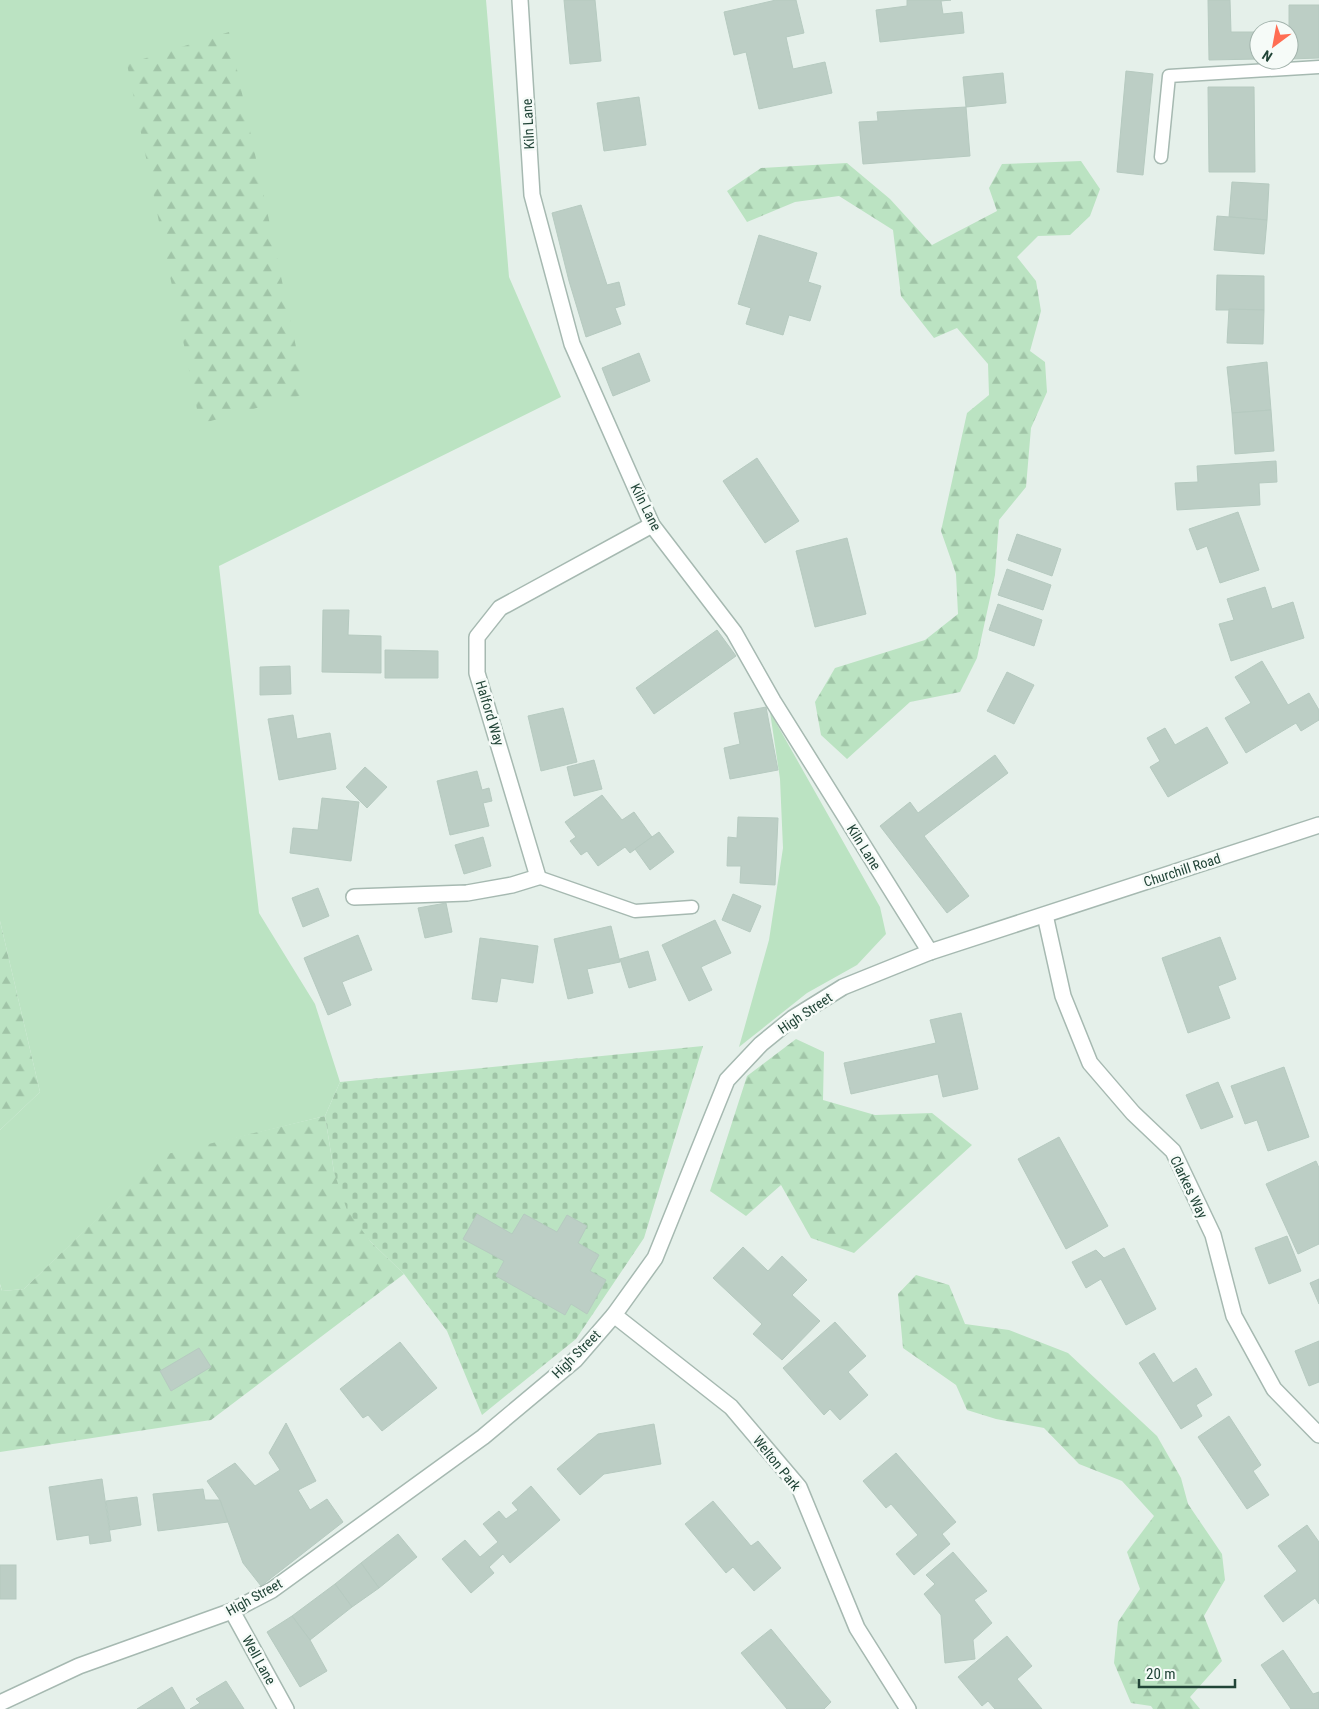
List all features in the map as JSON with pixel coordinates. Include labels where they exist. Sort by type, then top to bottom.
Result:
[{"type":"street","name":"Kiln Lane","points":[[520,0],[532,195],[572,344],[652,525],[734,632],[773,701],[930,952]]},
{"type":"street","name":"Halford Way","points":[[538,877],[477,673],[477,637],[500,608],[652,525]]},
{"type":"street","name":"Churchill Road","points":[[1045,915],[1319,825]]},
{"type":"street","points":[[354,897],[467,893],[512,885],[538,877]]},
{"type":"street","name":"High Street","points":[[0,1703],[79,1666],[232,1611],[272,1590],[483,1437],[575,1360],[614,1315],[655,1258],[728,1080],[761,1044],[801,1013],[843,987],[930,952],[1045,915]]},
{"type":"street","name":"Clarkes Way","points":[[1045,915],[1063,996],[1090,1063],[1133,1113],[1173,1152],[1213,1235],[1234,1316],[1274,1389],[1319,1436]]},
{"type":"street","name":"Welton Park","points":[[614,1315],[731,1406],[800,1487],[857,1628],[908,1709]]},
{"type":"street","name":"Well Lane","points":[[232,1611],[286,1709]]},
{"type":"lane","points":[[1161,157],[1169,76],[1319,67]]},
{"type":"lane","points":[[538,877],[635,911],[692,907]]},
{"type":"green space","points":[[0,0],[486,0],[509,277],[561,397],[219,566],[259,913],[315,1004],[340,1082],[325,1116],[163,1156],[24,1289],[2,1291],[0,1284],[0,1130],[40,1092],[0,921]]},
{"type":"green space","points":[[229,32],[306,394],[200,424],[127,64]]},
{"type":"green space","points":[[1081,161],[1100,189],[1090,216],[1070,235],[1038,236],[1017,257],[1036,281],[1041,311],[1030,351],[1045,362],[1047,392],[1031,428],[1026,487],[999,520],[995,575],[977,658],[960,692],[910,702],[847,759],[821,735],[815,702],[835,668],[925,640],[958,614],[956,574],[941,531],[967,413],[989,395],[988,364],[957,328],[934,338],[901,296],[893,230],[839,196],[795,202],[747,222],[727,191],[761,168],[847,163],[890,199],[932,245],[997,211],[989,188],[1002,164]]},
{"type":"green space","points":[[770,712],[880,907],[886,934],[857,965],[807,993],[739,1047],[769,940],[783,848],[780,779]]},
{"type":"green space","points":[[0,921],[40,1092],[0,1130]]},
{"type":"green space","points":[[796,1039],[824,1052],[823,1100],[875,1115],[932,1113],[972,1145],[854,1253],[811,1238],[781,1185],[746,1216],[710,1191],[747,1076]]},
{"type":"green space","points":[[703,1046],[644,1238],[576,1339],[482,1415],[447,1331],[404,1274],[370,1241],[347,1210],[334,1172],[325,1116],[340,1082]]},
{"type":"green space","points":[[325,1116],[334,1172],[370,1241],[404,1274],[211,1420],[0,1452],[0,1285],[2,1291],[24,1289],[163,1155]]},
{"type":"green space","points":[[916,1275],[949,1285],[965,1324],[1009,1330],[1068,1353],[1157,1436],[1181,1478],[1188,1504],[1222,1554],[1225,1580],[1204,1616],[1222,1661],[1190,1697],[1200,1709],[1153,1709],[1151,1706],[1131,1703],[1114,1663],[1118,1622],[1140,1589],[1127,1552],[1154,1516],[1122,1481],[1079,1464],[1044,1428],[996,1419],[967,1410],[956,1385],[903,1348],[898,1294]]},
{"type":"building","points":[[564,0],[595,0],[601,61],[570,64]]},
{"type":"building","points":[[776,0],[796,0],[804,33],[786,37],[793,69],[825,62],[832,93],[759,109],[746,52],[734,55],[724,12]]},
{"type":"building","points":[[907,0],[951,0],[941,1],[943,14],[962,12],[964,33],[880,42],[876,10],[907,6]]},
{"type":"building","points":[[1208,0],[1230,0],[1231,32],[1249,32],[1249,59],[1209,60]]},
{"type":"building","points":[[1289,5],[1319,5],[1319,58],[1299,59],[1299,20],[1289,20]]},
{"type":"building","points":[[1126,71],[1153,74],[1143,175],[1117,172]]},
{"type":"building","points":[[1003,73],[1006,103],[966,107],[963,77]]},
{"type":"building","points":[[1208,87],[1254,87],[1255,172],[1209,172]]},
{"type":"building","points":[[639,97],[646,145],[604,151],[597,103]]},
{"type":"building","points":[[966,107],[970,156],[863,164],[859,122],[878,121],[877,112]]},
{"type":"building","points":[[1232,182],[1269,184],[1267,220],[1229,217]]},
{"type":"building","points":[[581,205],[607,285],[619,282],[625,305],[615,308],[621,324],[586,337],[569,281],[552,213]]},
{"type":"building","points":[[1217,216],[1267,220],[1264,254],[1214,250]]},
{"type":"building","points":[[759,235],[817,253],[808,282],[821,286],[810,321],[789,315],[783,335],[746,324],[751,308],[738,304]]},
{"type":"building","points":[[1217,275],[1264,276],[1264,310],[1216,310]]},
{"type":"building","points":[[1229,309],[1264,310],[1263,344],[1227,343]]},
{"type":"building","points":[[639,353],[650,381],[613,396],[602,368]]},
{"type":"building","points":[[1267,362],[1271,410],[1232,413],[1227,367]]},
{"type":"building","points":[[1271,410],[1274,451],[1235,454],[1232,413]]},
{"type":"building","points":[[757,458],[799,521],[765,543],[723,481]]},
{"type":"building","points":[[1276,461],[1277,482],[1259,483],[1260,505],[1177,510],[1175,483],[1198,482],[1197,466]]},
{"type":"building","points":[[1238,512],[1259,570],[1220,583],[1207,546],[1197,550],[1189,529]]},
{"type":"building","points":[[1017,534],[1061,549],[1052,576],[1008,560]]},
{"type":"building","points":[[847,538],[866,614],[815,627],[796,551]]},
{"type":"building","points":[[1007,569],[1051,585],[1043,610],[998,595]]},
{"type":"building","points":[[1265,587],[1272,609],[1293,602],[1304,638],[1231,661],[1219,624],[1234,620],[1227,599]]},
{"type":"building","points":[[998,604],[1042,620],[1034,646],[989,630]]},
{"type":"building","points":[[323,610],[349,610],[348,635],[381,636],[381,673],[322,672]]},
{"type":"building","points":[[717,630],[736,656],[654,714],[636,688]]},
{"type":"building","points":[[385,650],[438,651],[438,678],[385,678]]},
{"type":"building","points":[[1262,661],[1288,705],[1309,693],[1319,710],[1319,720],[1301,731],[1296,723],[1246,753],[1225,718],[1251,703],[1235,677]]},
{"type":"building","points":[[290,666],[291,694],[260,695],[260,667]]},
{"type":"building","points":[[1007,672],[1034,685],[1014,724],[987,711]]},
{"type":"building","points":[[766,707],[778,770],[730,779],[724,748],[740,744],[734,713]]},
{"type":"building","points":[[563,708],[577,762],[541,771],[528,716]]},
{"type":"building","points":[[293,715],[297,739],[330,733],[336,769],[279,780],[268,719]]},
{"type":"building","points":[[1207,727],[1228,763],[1168,797],[1150,767],[1160,761],[1147,738],[1165,728],[1175,745]]},
{"type":"building","points":[[995,755],[1008,773],[924,836],[969,896],[947,913],[880,826],[910,802],[918,813]]},
{"type":"building","points":[[594,760],[602,789],[574,796],[567,767]]},
{"type":"building","points":[[365,767],[387,787],[367,808],[346,787]]},
{"type":"building","points":[[477,771],[482,790],[489,788],[492,801],[483,803],[489,826],[450,835],[437,781]]},
{"type":"building","points":[[602,795],[622,820],[634,812],[652,837],[630,853],[625,847],[598,866],[587,851],[581,855],[570,841],[576,837],[565,822]]},
{"type":"building","points":[[322,798],[359,802],[351,861],[290,853],[293,828],[318,830]]},
{"type":"building","points":[[738,817],[778,818],[775,885],[740,883],[741,866],[727,866],[728,837],[737,838]]},
{"type":"building","points":[[659,832],[674,852],[650,870],[635,849]]},
{"type":"building","points":[[483,837],[491,866],[464,874],[455,845]]},
{"type":"building","points":[[318,888],[329,916],[303,927],[292,898]]},
{"type":"building","points":[[733,894],[761,906],[750,932],[722,920]]},
{"type":"building","points":[[446,903],[452,932],[425,938],[418,908]]},
{"type":"building","points":[[715,920],[731,953],[701,967],[712,990],[689,1001],[662,945]]},
{"type":"building","points":[[611,926],[620,962],[587,969],[593,993],[568,999],[554,939]]},
{"type":"building","points":[[358,935],[372,970],[342,982],[351,1005],[328,1015],[304,958]]},
{"type":"building","points":[[1220,937],[1236,979],[1218,986],[1230,1018],[1188,1033],[1162,958]]},
{"type":"building","points":[[480,938],[538,946],[533,983],[501,978],[497,1002],[472,999]]},
{"type":"building","points":[[648,951],[656,980],[629,988],[620,959]]},
{"type":"building","points":[[961,1013],[978,1089],[943,1097],[938,1074],[851,1094],[844,1063],[936,1043],[930,1020]]},
{"type":"building","points":[[1284,1067],[1309,1137],[1268,1151],[1257,1120],[1245,1124],[1231,1086]]},
{"type":"building","points":[[1218,1082],[1233,1117],[1201,1129],[1186,1095]]},
{"type":"building","points":[[1059,1137],[1108,1226],[1066,1249],[1018,1159]]},
{"type":"building","points":[[1316,1161],[1319,1168],[1319,1244],[1298,1254],[1266,1184]]},
{"type":"building","points":[[477,1214],[512,1234],[524,1214],[557,1232],[567,1215],[587,1226],[578,1243],[599,1255],[590,1271],[606,1280],[587,1314],[571,1304],[565,1315],[496,1276],[504,1261],[463,1239]]},
{"type":"building","points":[[1287,1236],[1301,1271],[1269,1284],[1255,1248]]},
{"type":"building","points":[[743,1247],[768,1271],[782,1256],[807,1280],[792,1295],[820,1321],[782,1360],[753,1334],[762,1324],[713,1278]]},
{"type":"building","points":[[1124,1248],[1156,1309],[1126,1325],[1101,1279],[1086,1288],[1072,1262],[1096,1250],[1104,1258]]},
{"type":"building","points":[[1319,1279],[1319,1304],[1310,1283]]},
{"type":"building","points":[[835,1322],[866,1356],[848,1372],[868,1395],[840,1420],[830,1409],[824,1415],[783,1368]]},
{"type":"building","points":[[1319,1341],[1319,1382],[1309,1386],[1295,1351]]},
{"type":"building","points":[[400,1342],[437,1388],[382,1431],[368,1415],[363,1418],[340,1389]]},
{"type":"building","points":[[199,1348],[211,1367],[171,1391],[160,1371]]},
{"type":"building","points":[[1154,1353],[1173,1383],[1196,1368],[1212,1395],[1196,1405],[1202,1416],[1181,1429],[1139,1363]]},
{"type":"building","points":[[1229,1416],[1261,1465],[1253,1471],[1269,1495],[1247,1509],[1198,1437]]},
{"type":"building","points":[[286,1423],[316,1481],[298,1490],[310,1510],[327,1499],[343,1522],[261,1586],[243,1563],[220,1500],[207,1481],[235,1463],[255,1486],[280,1470],[269,1453]]},
{"type":"building","points":[[654,1424],[661,1464],[604,1474],[580,1495],[557,1469],[598,1434]]},
{"type":"building","points":[[896,1453],[956,1522],[942,1534],[950,1544],[914,1575],[896,1554],[918,1535],[891,1504],[886,1508],[863,1481]]},
{"type":"building","points":[[102,1479],[111,1541],[90,1544],[89,1535],[57,1540],[49,1487]]},
{"type":"building","points":[[531,1486],[560,1520],[510,1563],[503,1554],[489,1567],[494,1573],[471,1593],[442,1559],[465,1540],[480,1557],[498,1542],[483,1524],[499,1511],[506,1519],[518,1510],[512,1503]]},
{"type":"building","points":[[203,1489],[205,1500],[220,1500],[228,1522],[158,1531],[153,1494]]},
{"type":"building","points":[[137,1497],[141,1525],[110,1530],[106,1501]]},
{"type":"building","points":[[713,1501],[751,1546],[758,1541],[781,1568],[754,1591],[733,1567],[726,1573],[685,1524]]},
{"type":"building","points":[[1307,1525],[1319,1542],[1319,1604],[1315,1598],[1283,1622],[1264,1596],[1297,1571],[1278,1546]]},
{"type":"building","points":[[398,1534],[417,1557],[379,1588],[361,1563]]},
{"type":"building","points":[[953,1552],[987,1591],[974,1600],[992,1623],[973,1640],[975,1659],[945,1663],[941,1615],[924,1594],[935,1584],[926,1575]]},
{"type":"building","points":[[361,1563],[379,1588],[352,1607],[335,1584]]},
{"type":"building","points":[[0,1565],[16,1565],[16,1599],[0,1599]]},
{"type":"building","points":[[335,1584],[352,1607],[310,1640],[292,1616]]},
{"type":"building","points":[[292,1616],[310,1640],[327,1671],[300,1687],[267,1632]]},
{"type":"building","points":[[771,1629],[831,1702],[824,1709],[787,1709],[741,1653]]},
{"type":"building","points":[[1007,1636],[1032,1666],[1017,1679],[1042,1709],[995,1709],[988,1701],[982,1706],[958,1677]]},
{"type":"building","points":[[1283,1650],[1313,1694],[1319,1692],[1319,1709],[1291,1709],[1261,1665]]},
{"type":"building","points":[[226,1681],[244,1709],[190,1709],[200,1703],[196,1699]]},
{"type":"building","points":[[172,1687],[185,1709],[137,1709]]}]
